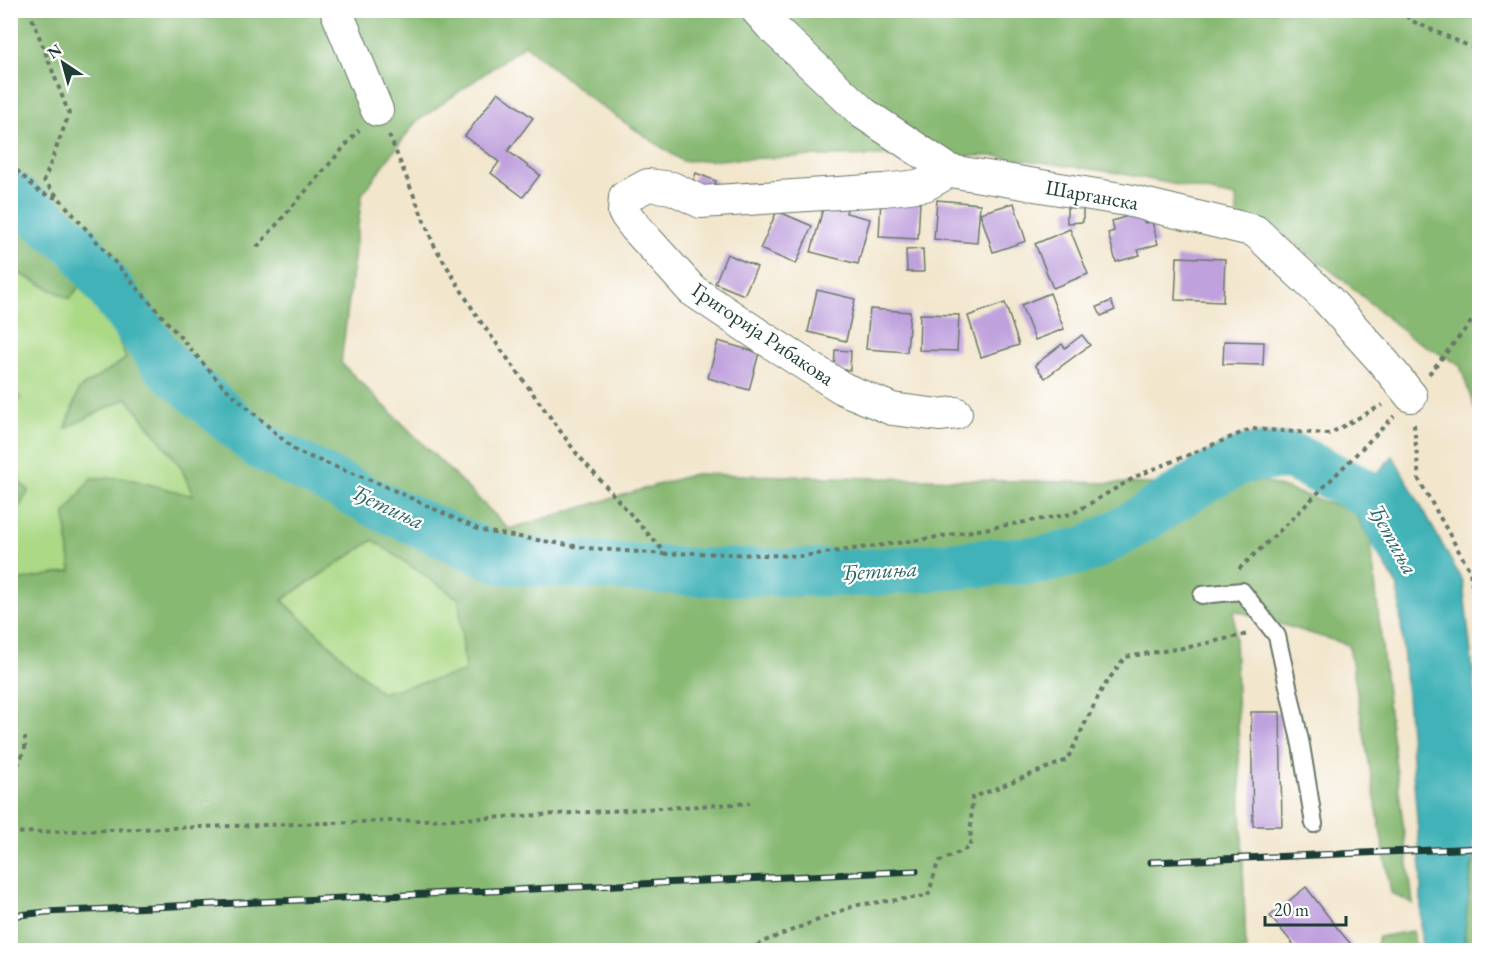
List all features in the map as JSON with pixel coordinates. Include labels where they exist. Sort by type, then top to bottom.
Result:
[{"type":"street","points":[[336,10],[377,110]]},
{"type":"street","name":"Шарганска","points":[[757,10],[863,113],[950,171],[1128,200],[1255,231],[1326,298],[1381,359],[1409,401]]},
{"type":"street","name":"Григорија Рибакова","points":[[950,171],[925,185],[884,190],[701,202],[672,188],[648,184],[625,197],[624,212],[692,290],[844,389],[892,409],[939,415],[956,413]]},
{"type":"lane","points":[[1202,595],[1242,591],[1277,636],[1301,745],[1314,824]]},
{"type":"path","points":[[29,10],[69,114],[44,181],[222,385],[297,452],[378,483],[482,531],[586,548],[666,554],[803,556],[919,540],[1072,514],[1137,476],[1251,429],[1329,434],[1388,402],[1409,401]]},
{"type":"path","points":[[1399,10],[1412,21],[1479,51]]},
{"type":"path","points":[[257,248],[377,110],[396,150],[434,245],[478,318],[577,454],[666,554]]},
{"type":"path","points":[[10,164],[41,193],[61,200]]},
{"type":"path","points":[[1202,595],[1240,568],[1409,401],[1479,311]]},
{"type":"path","points":[[1409,401],[1419,480],[1470,571],[1479,655]]},
{"type":"path","points":[[749,951],[765,941],[856,905],[927,896],[938,861],[970,847],[972,798],[1067,760],[1102,689],[1125,657],[1189,647],[1272,628]]},
{"type":"path","points":[[10,782],[25,749],[25,737]]},
{"type":"path","points":[[10,833],[486,818],[750,803]]},
{"type":"green space","points":[[10,11],[1479,11],[1479,422],[1460,365],[1410,337],[1342,279],[1273,227],[1238,230],[1236,197],[1119,173],[996,156],[819,156],[682,161],[596,103],[525,45],[415,123],[362,194],[341,363],[509,529],[694,474],[1201,485],[1263,481],[1368,516],[1413,904],[1391,893],[1349,645],[1234,610],[1246,950],[11,950],[11,582],[71,571],[65,514],[91,478],[126,478],[193,496],[181,467],[127,398],[66,428],[79,389],[126,359],[114,327],[100,308],[121,292],[93,266],[70,299],[11,269]],"holes":[[[373,540],[459,599],[465,672],[381,693],[282,600]]]},
{"type":"green space","points":[[93,266],[121,292],[100,308],[114,327],[126,359],[79,389],[66,427],[127,398],[181,467],[194,497],[126,478],[65,514],[71,571],[11,582],[11,522],[28,490],[11,476],[11,404],[21,399],[11,385],[10,269],[70,299]]},
{"type":"green space","points":[[11,476],[29,490],[11,522]]},
{"type":"green space","points":[[373,540],[459,599],[465,672],[381,693],[282,600]]},
{"type":"green space","points":[[1479,839],[1479,950],[1468,950],[1465,938],[1465,910]]},
{"type":"green space","points":[[1412,931],[1417,950],[1374,950],[1379,937]]},
{"type":"water","points":[[1393,456],[1463,582],[1480,733],[1479,794],[1464,939],[1468,950],[1423,950],[1421,868],[1398,587],[1349,503]]},
{"type":"building","points":[[498,92],[533,118],[508,151],[540,175],[523,197],[491,173],[499,162],[465,136]]},
{"type":"building","points":[[696,173],[716,181],[712,194],[691,187]]},
{"type":"building","points":[[827,194],[849,200],[846,213],[870,219],[858,264],[811,252]]},
{"type":"building","points":[[881,199],[920,201],[918,239],[879,237]]},
{"type":"building","points":[[937,200],[980,204],[977,243],[934,239]]},
{"type":"building","points":[[1014,203],[1026,241],[993,252],[980,213]]},
{"type":"building","points":[[1083,207],[1083,222],[1067,223],[1067,208]]},
{"type":"building","points":[[777,211],[812,226],[796,264],[760,249]]},
{"type":"building","points":[[1141,212],[1145,223],[1152,221],[1158,244],[1138,250],[1140,255],[1116,262],[1108,233],[1114,231],[1112,221]]},
{"type":"building","points":[[1070,229],[1088,274],[1053,288],[1035,244]]},
{"type":"building","points":[[923,249],[924,272],[907,272],[906,250]]},
{"type":"building","points":[[727,254],[757,267],[744,295],[715,283]]},
{"type":"building","points":[[1177,257],[1225,259],[1223,302],[1175,300]]},
{"type":"building","points":[[817,290],[855,299],[846,341],[808,332]]},
{"type":"building","points":[[1050,293],[1064,329],[1035,340],[1021,305]]},
{"type":"building","points":[[1111,301],[1115,310],[1101,316],[1097,307]]},
{"type":"building","points":[[1005,303],[1019,345],[981,357],[968,316]]},
{"type":"building","points":[[870,309],[910,312],[907,352],[866,349]]},
{"type":"building","points":[[920,314],[959,315],[957,351],[919,350]]},
{"type":"building","points":[[1082,335],[1090,345],[1045,378],[1035,365],[1062,344],[1065,348]]},
{"type":"building","points":[[718,341],[759,353],[749,390],[708,378]]},
{"type":"building","points":[[1224,341],[1264,342],[1263,365],[1223,364]]},
{"type":"building","points":[[835,350],[851,351],[850,370],[834,370]]},
{"type":"building","points":[[1251,712],[1280,712],[1282,826],[1253,826]]},
{"type":"building","points":[[1306,887],[1356,950],[1298,950],[1270,916]]},
{"type":"waterway","name":"Ђетиња","points":[[10,194],[78,246],[166,365],[260,446],[378,505],[502,560],[693,572],[864,573],[1042,560],[1088,549],[1128,528],[1207,478],[1246,458],[1291,456],[1376,498],[1397,541]]},
{"type":"railway","points":[[1151,862],[1480,848]]},
{"type":"railway","points":[[10,916],[46,912],[916,871]]}]
